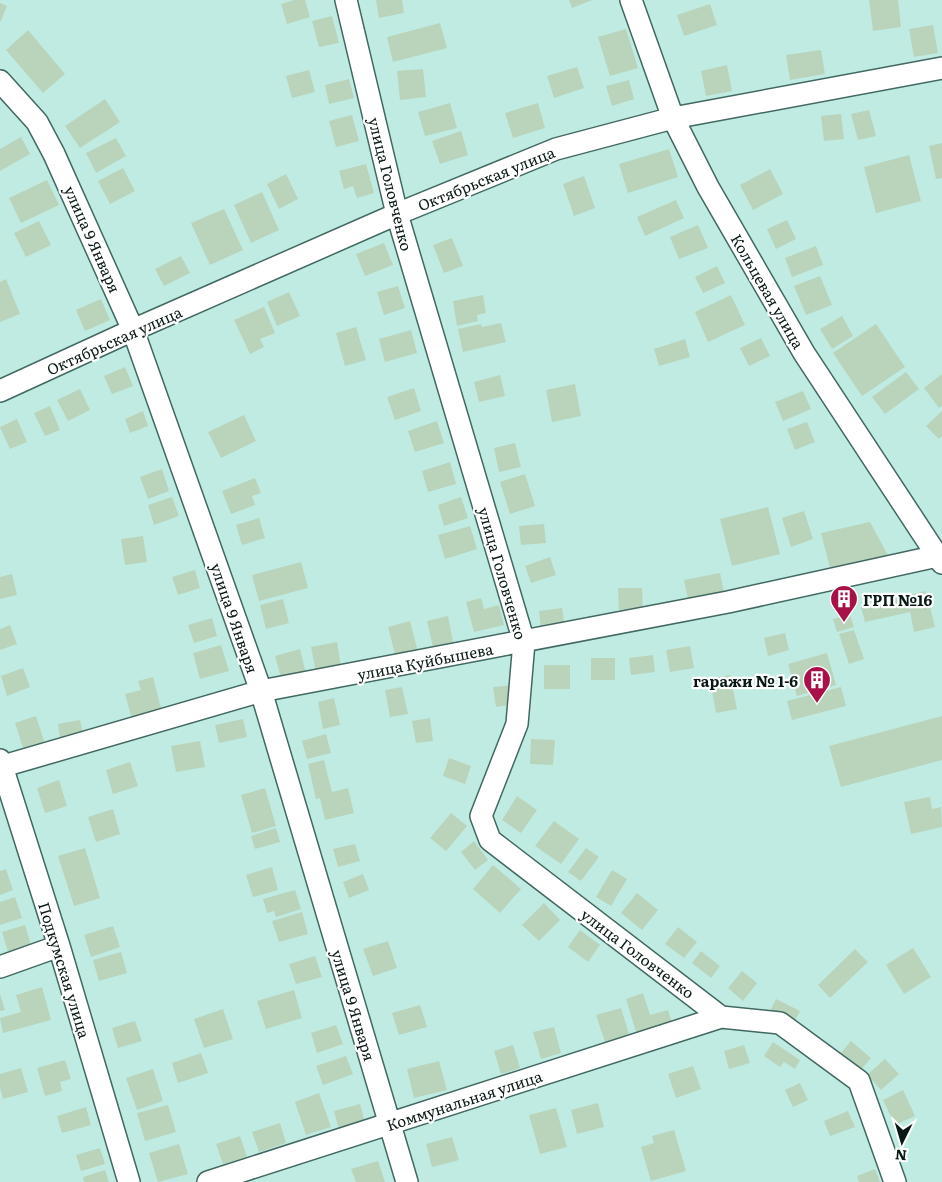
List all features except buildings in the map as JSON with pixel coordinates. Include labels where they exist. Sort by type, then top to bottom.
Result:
[{"type":"street","name":"улица Головченко","points":[[346,0],[397,214],[524,642],[517,724],[481,816],[490,840],[721,1017]]},
{"type":"street","name":"Кольцевая улица","points":[[631,0],[673,118],[713,195],[804,353],[941,558]]},
{"type":"street","name":"Октябрьская улица","points":[[0,392],[134,330],[397,214],[556,150],[673,118],[942,68]]},
{"type":"street","name":"улица 9 Января","points":[[0,81],[36,122],[54,154],[134,330],[261,692],[407,1182]]},
{"type":"street","name":"улица Куйбышева","points":[[1,764],[261,692],[728,602],[941,558]]},
{"type":"street","name":"Подкумская улица","points":[[1,764],[129,1182]]},
{"type":"street","points":[[0,967],[58,946]]},
{"type":"street","name":"Коммунальная улица","points":[[208,1182],[721,1017]]},
{"type":"street","points":[[721,1017],[780,1023],[859,1081],[895,1182]]},
{"type":"place","name":"ГРП №16","points":[[844,623]]},
{"type":"place","name":"гаражи № 1-6","points":[[817,704]]}]
